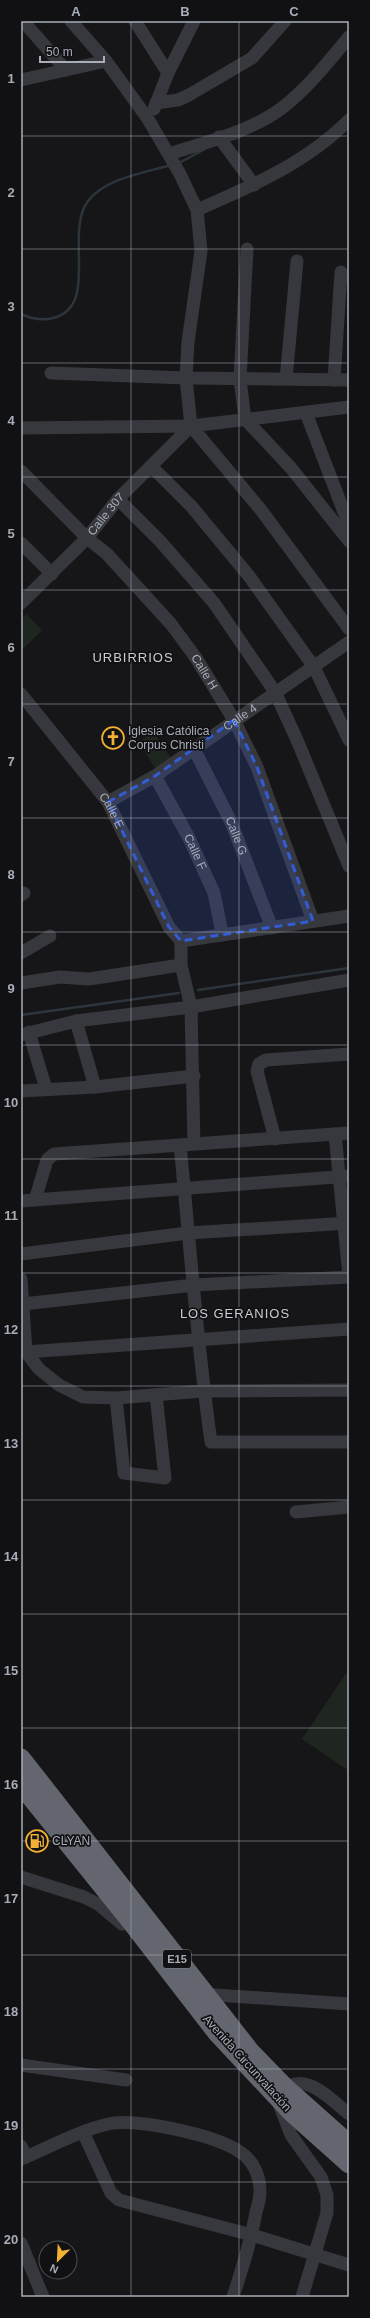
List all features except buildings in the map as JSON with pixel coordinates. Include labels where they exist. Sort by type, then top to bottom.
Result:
[{"type":"highway","name":"Avenida Circunvalación","points":[[21,1758],[195,1994],[250,2051],[280,2092],[349,2164]]},
{"type":"highway","name":"Avenida Circunvalación","points":[[21,1785],[139,1920]]},
{"type":"highway","name":"Avenida Circunvalación","points":[[280,2092],[349,2144]]},
{"type":"street","points":[[23,21],[66,70]]},
{"type":"street","points":[[71,21],[106,61],[148,119],[180,174],[197,210],[201,251],[188,342],[186,378],[191,426],[261,510],[349,629]]},
{"type":"street","points":[[134,21],[168,73]]},
{"type":"street","points":[[148,119],[168,73],[194,21]]},
{"type":"street","points":[[156,103],[178,100],[189,96],[252,58],[285,21]]},
{"type":"street","points":[[169,154],[252,125],[281,108],[310,83],[349,37]]},
{"type":"street","points":[[21,80],[106,61]]},
{"type":"street","points":[[197,210],[254,185],[306,156],[349,120]]},
{"type":"street","points":[[220,137],[254,185]]},
{"type":"street","points":[[247,248],[240,379],[245,419],[291,468],[349,541]]},
{"type":"street","points":[[286,379],[297,261]]},
{"type":"street","points":[[334,380],[340,272]]},
{"type":"street","points":[[51,373],[186,378],[349,380]]},
{"type":"street","points":[[21,428],[191,426],[349,407]]},
{"type":"street","points":[[306,413],[349,524]]},
{"type":"street","name":"Calle 307","points":[[21,603],[87,538],[118,499],[191,426]]},
{"type":"street","points":[[151,466],[192,507],[249,576],[314,667],[349,740]]},
{"type":"street","name":"Calle H","points":[[21,471],[87,538],[107,554],[171,624],[196,658],[234,720],[257,767],[313,921]]},
{"type":"street","points":[[118,499],[160,541],[214,603],[275,692],[298,740],[349,866]]},
{"type":"street","points":[[21,543],[52,574]]},
{"type":"street","name":"Calle 4","points":[[108,802],[155,776],[193,748],[349,642]]},
{"type":"street","name":"Calle E","points":[[21,694],[108,802],[169,927],[181,941]]},
{"type":"street","name":"Calle G","points":[[193,748],[230,822],[272,928]]},
{"type":"street","name":"Calle F","points":[[155,776],[189,838],[214,892],[222,933]]},
{"type":"street","points":[[194,1144],[194,1076],[190,1008],[181,965],[181,941],[222,933],[272,928],[349,916]]},
{"type":"street","points":[[21,954],[50,936]]},
{"type":"street","points":[[21,982],[60,977],[89,979],[181,965]]},
{"type":"street","points":[[46,1089],[25,1034],[76,1021],[190,1008],[349,980]]},
{"type":"street","points":[[76,1021],[95,1087]]},
{"type":"street","points":[[276,1139],[257,1071],[259,1064],[266,1060],[349,1054]]},
{"type":"street","points":[[21,1091],[95,1087],[194,1076]]},
{"type":"street","points":[[35,1200],[47,1160],[54,1154],[349,1133]]},
{"type":"street","points":[[23,1304],[194,1285],[349,1276],[344,1177],[335,1134]]},
{"type":"street","points":[[180,1145],[194,1285],[197,1339],[211,1442],[349,1442]]},
{"type":"street","points":[[21,1201],[344,1177]]},
{"type":"street","points":[[21,1254],[188,1233],[346,1223]]},
{"type":"street","points":[[21,1280],[23,1332],[26,1352],[39,1369],[59,1386],[83,1397],[116,1398],[203,1391],[349,1390]]},
{"type":"street","points":[[26,1352],[349,1329]]},
{"type":"street","points":[[116,1398],[124,1473],[165,1478],[156,1395]]},
{"type":"street","points":[[296,1512],[349,1507]]},
{"type":"street","points":[[21,1877],[84,1897],[98,1904],[122,1924],[139,1920]]},
{"type":"street","points":[[195,1994],[349,2004]]},
{"type":"street","points":[[21,2065],[41,2070],[126,2080]]},
{"type":"street","points":[[302,2297],[327,2213],[327,2195],[321,2177],[290,2135],[280,2092],[298,2083],[311,2085],[349,2114]]},
{"type":"street","points":[[23,2154],[83,2132],[110,2124],[161,2127],[192,2132],[222,2142],[241,2152],[252,2164],[260,2192],[252,2235],[233,2297]]},
{"type":"street","points":[[83,2132],[114,2198],[252,2235],[349,2264]]},
{"type":"street","points":[[21,2243],[43,2297]]},
{"type":"highlighted area","points":[[234,720],[257,767],[313,921],[181,941],[169,927],[108,802],[155,776]]},
{"type":"shaded area","points":[[26,614],[42,630],[21,651],[21,620]]},
{"type":"shaded area","points":[[154,732],[172,760],[156,770],[139,742]]},
{"type":"shaded area","points":[[349,1669],[349,1771],[302,1739]]},
{"type":"waterway","points":[[179,163],[205,149]]},
{"type":"waterway","points":[[21,314],[37,319],[53,318],[67,311],[75,299],[78,284],[79,231],[82,214],[88,201],[96,193],[126,177],[171,165]]},
{"type":"waterway","points":[[198,990],[349,968]]},
{"type":"waterway","points":[[21,1015],[179,993]]},
{"type":"place","name":"Iglesia Católica Corpus Christi","points":[[113,738]]},
{"type":"place","name":"CLYAN","points":[[37,1841]]},
{"type":"district","name":"URBIRRIOS","points":[[133,657]]},
{"type":"district","name":"LOS GERANIOS","points":[[235,1313]]}]
